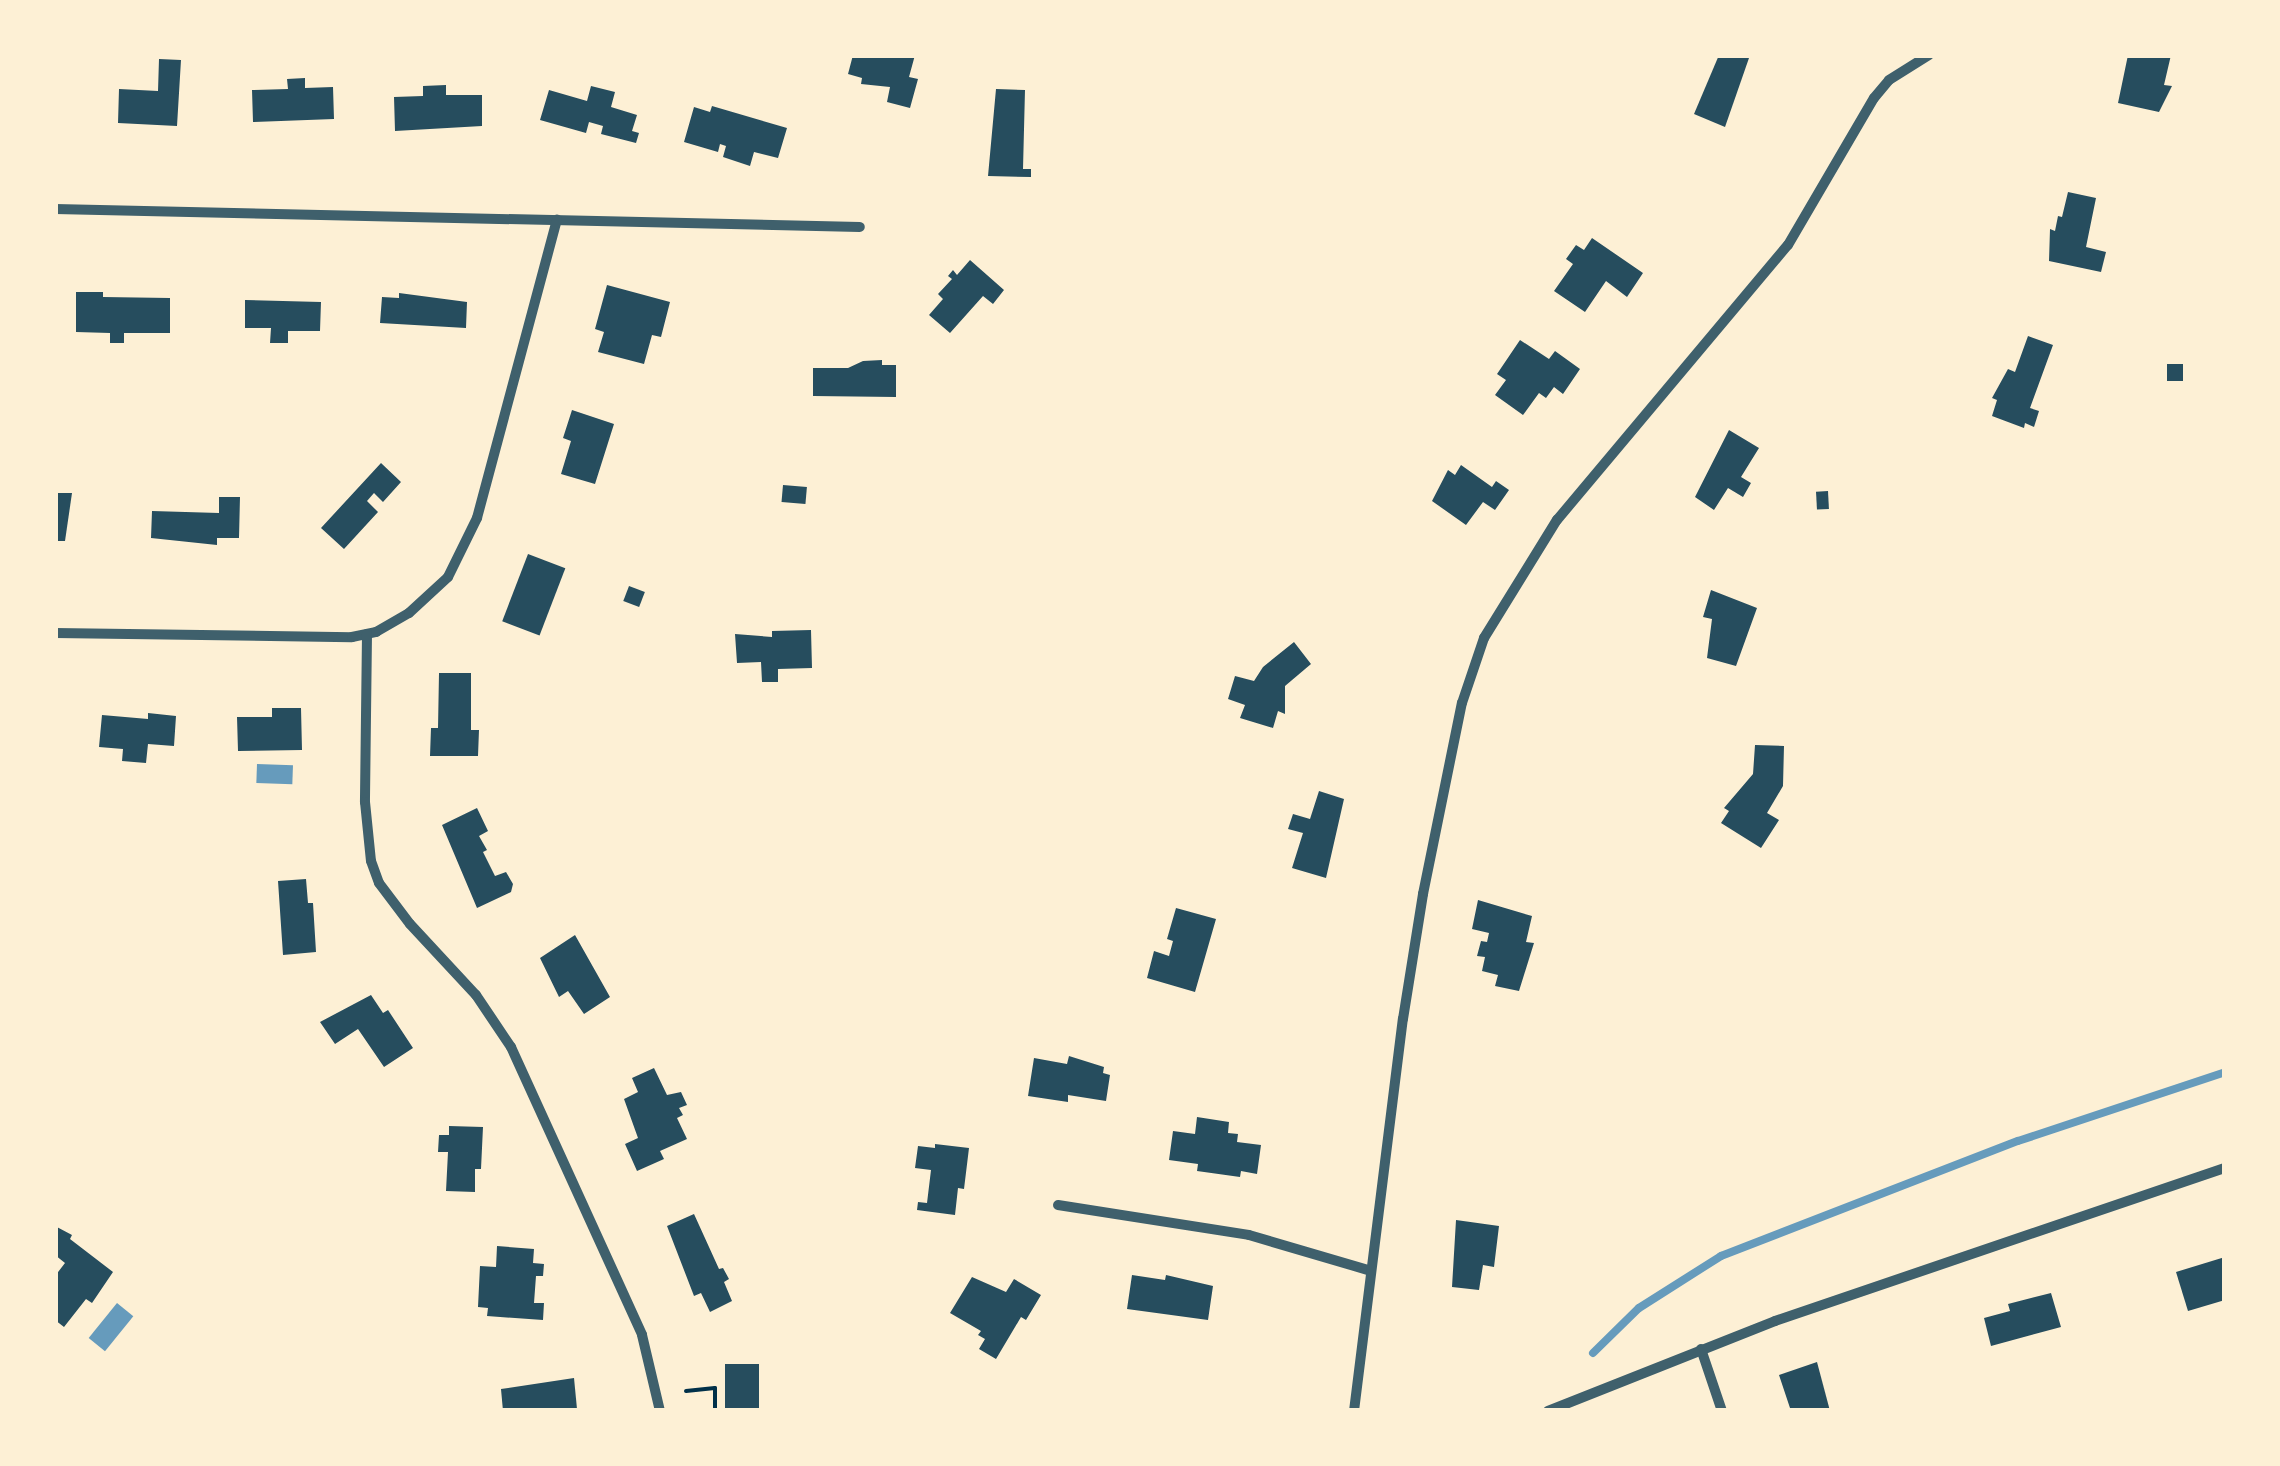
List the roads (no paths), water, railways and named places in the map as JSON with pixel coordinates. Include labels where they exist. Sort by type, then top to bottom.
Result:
[{"type":"street","points":[[1354,1411],[1424,894],[1462,703],[1484,638],[1557,520],[1788,245],[1874,98],[1889,80],[1929,55]]},
{"type":"street","points":[[55,209],[860,227]]},
{"type":"street","points":[[55,633],[290,638],[367,634],[397,622],[436,591],[464,549],[478,513],[557,220]]},
{"type":"street","points":[[367,634],[364,802],[371,861],[379,883],[504,1033],[642,1336],[660,1411]]},
{"type":"street","points":[[1548,1411],[1701,1349],[1938,1263],[2225,1168]]},
{"type":"street","points":[[1058,1205],[1250,1235],[1371,1270]]},
{"type":"street","points":[[1701,1349],[1722,1411]]},
{"type":"water","points":[[257,764],[293,765],[292,784],[256,783]]},
{"type":"water","points":[[117,1303],[133,1316],[105,1351],[89,1338]]},
{"type":"waterway","points":[[1593,1353],[1639,1308],[1721,1256],[2018,1141],[2225,1072]]}]
